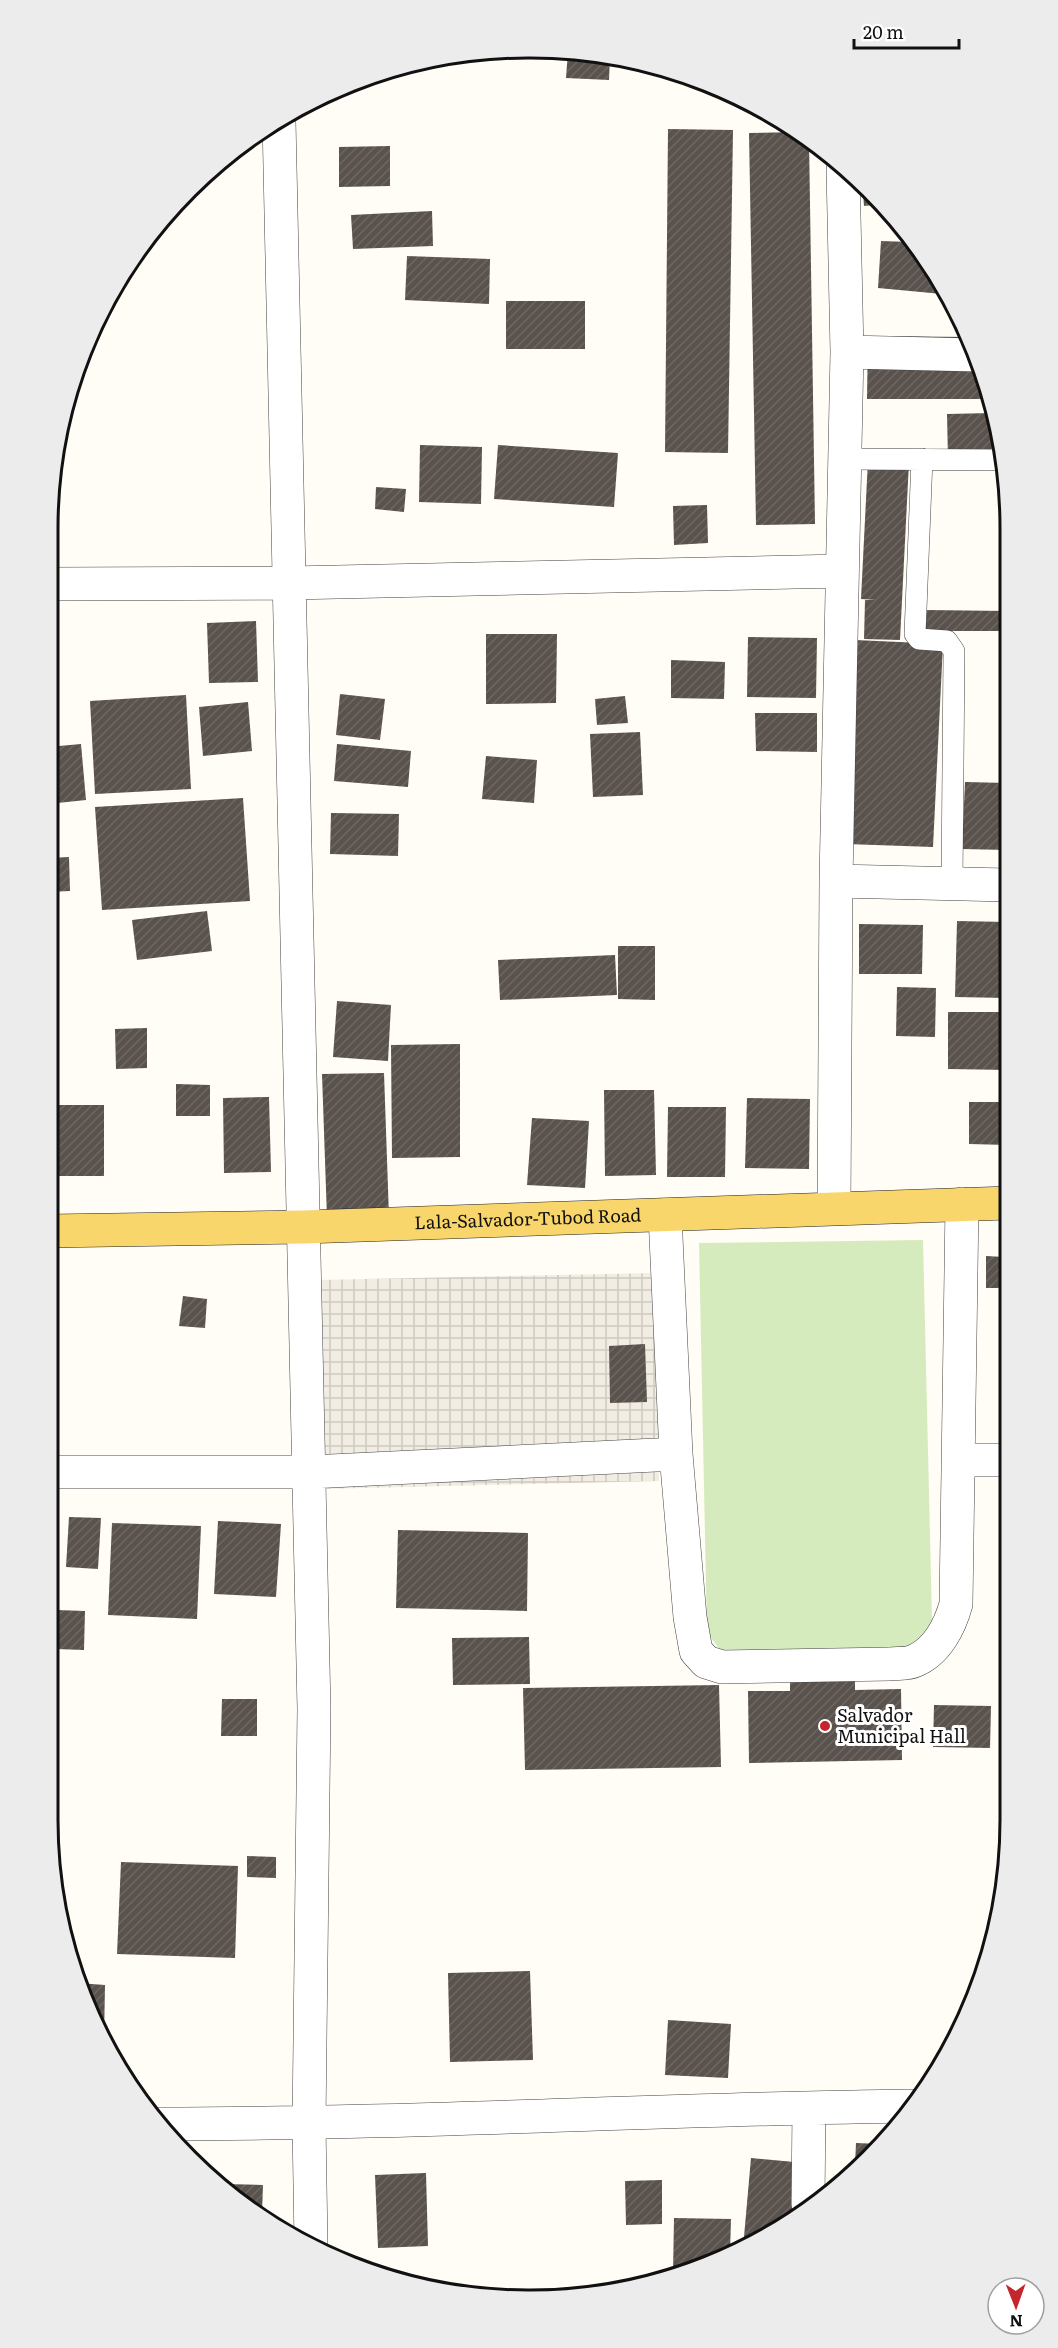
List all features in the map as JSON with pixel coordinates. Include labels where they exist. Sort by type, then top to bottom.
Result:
[{"type":"main road","name":"Lala-Salvador-Tubod Road","points":[[58,1231],[304,1227],[1000,1203]]},
{"type":"street","points":[[279,131],[291,582],[314,1709],[309,2124],[311,2235]]},
{"type":"street","points":[[834,1208],[836,880],[847,352],[843,179]]},
{"type":"street","points":[[847,352],[966,354]]},
{"type":"street","points":[[58,584],[291,582],[842,571]]},
{"type":"street","points":[[836,880],[1000,885]]},
{"type":"street","points":[[665,1215],[676,1454],[696,1651],[706,1662],[722,1667],[890,1664],[914,1662],[927,1653],[950,1623],[957,1604],[962,1204]]},
{"type":"street","points":[[58,1472],[310,1472],[676,1454]]},
{"type":"street","points":[[958,1460],[1000,1460]]},
{"type":"street","points":[[171,2124],[309,2124],[901,2106]]},
{"type":"street","points":[[808,2197],[809,2108]]},
{"type":"lane","points":[[845,459],[994,460]]},
{"type":"lane","points":[[922,459],[915,634],[919,639],[947,641],[954,651],[952,883]]},
{"type":"green space","points":[[923,1240],[932,1621],[916,1654],[726,1659],[707,1632],[699,1243]]},
{"type":"shaded area","points":[[656,1273],[659,1481],[322,1489],[318,1280]]},
{"type":"building","points":[[567,61],[610,66],[609,80],[566,78]]},
{"type":"building","points":[[668,129],[733,130],[728,453],[665,452]]},
{"type":"building","points":[[781,132],[809,152],[815,524],[756,525],[749,133]]},
{"type":"building","points":[[390,146],[390,186],[339,187],[339,147]]},
{"type":"building","points":[[863,198],[870,205],[864,206]]},
{"type":"building","points":[[432,211],[433,246],[353,249],[351,215]]},
{"type":"building","points":[[881,241],[901,242],[936,293],[878,288]]},
{"type":"building","points":[[407,256],[490,259],[489,304],[405,300]]},
{"type":"building","points":[[506,301],[585,301],[585,349],[506,349]]},
{"type":"building","points":[[868,336],[958,337],[981,399],[867,399]]},
{"type":"building","points":[[984,413],[993,458],[948,459],[947,414]]},
{"type":"building","points":[[420,445],[482,447],[481,504],[419,502]]},
{"type":"building","points":[[498,445],[618,453],[614,507],[494,499]]},
{"type":"building","points":[[868,460],[909,462],[900,640],[864,639],[865,600],[876,600],[861,599]]},
{"type":"building","points":[[376,487],[406,489],[404,512],[375,509]]},
{"type":"building","points":[[707,505],[708,543],[674,545],[673,506]]},
{"type":"building","points":[[926,610],[1000,611],[1000,631],[926,631]]},
{"type":"building","points":[[256,621],[258,682],[209,683],[207,623]]},
{"type":"building","points":[[486,634],[557,634],[556,703],[486,704]]},
{"type":"building","points":[[748,637],[817,638],[816,698],[747,697]]},
{"type":"building","points":[[855,640],[943,644],[933,847],[846,844]]},
{"type":"building","points":[[671,660],[725,662],[724,699],[671,698]]},
{"type":"building","points":[[340,694],[385,699],[380,740],[336,735]]},
{"type":"building","points":[[186,695],[191,789],[95,794],[90,701]]},
{"type":"building","points":[[625,696],[628,723],[597,725],[595,699]]},
{"type":"building","points":[[248,702],[252,751],[203,756],[199,707]]},
{"type":"building","points":[[755,713],[817,713],[817,752],[756,751]]},
{"type":"building","points":[[640,732],[643,795],[593,797],[590,734]]},
{"type":"building","points":[[81,744],[86,800],[58,803],[58,746]]},
{"type":"building","points":[[337,744],[411,751],[408,787],[334,781]]},
{"type":"building","points":[[486,756],[537,760],[534,803],[482,799]]},
{"type":"building","points":[[965,782],[1000,783],[1000,850],[962,849]]},
{"type":"building","points":[[243,798],[250,901],[102,910],[95,807]]},
{"type":"building","points":[[331,813],[399,814],[398,856],[330,854]]},
{"type":"building","points":[[69,857],[70,891],[58,892],[58,858]]},
{"type":"building","points":[[207,911],[212,951],[137,960],[132,920]]},
{"type":"building","points":[[957,921],[1000,922],[1000,998],[955,997]]},
{"type":"building","points":[[859,924],[923,925],[922,974],[859,974]]},
{"type":"building","points":[[618,946],[655,946],[655,1000],[618,999]]},
{"type":"building","points":[[615,955],[617,995],[500,1000],[498,960]]},
{"type":"building","points":[[897,987],[936,988],[935,1037],[896,1036]]},
{"type":"building","points":[[337,1001],[391,1005],[388,1061],[333,1057]]},
{"type":"building","points":[[948,1012],[1000,1012],[1000,1070],[948,1069]]},
{"type":"building","points":[[147,1028],[147,1068],[116,1069],[115,1029]]},
{"type":"building","points":[[460,1044],[460,1157],[392,1158],[391,1045]]},
{"type":"building","points":[[384,1073],[389,1217],[327,1218],[322,1074]]},
{"type":"building","points":[[176,1084],[210,1085],[210,1116],[176,1116]]},
{"type":"building","points":[[604,1090],[654,1090],[656,1175],[605,1176]]},
{"type":"building","points":[[269,1097],[271,1172],[224,1173],[223,1098]]},
{"type":"building","points":[[747,1098],[810,1099],[809,1169],[745,1168]]},
{"type":"building","points":[[969,1102],[1000,1102],[1000,1145],[969,1144]]},
{"type":"building","points":[[58,1105],[104,1105],[104,1176],[58,1176]]},
{"type":"building","points":[[668,1107],[726,1107],[725,1177],[667,1177]]},
{"type":"building","points":[[532,1118],[589,1121],[585,1188],[527,1185]]},
{"type":"building","points":[[986,1256],[1000,1257],[1000,1288],[986,1288]]},
{"type":"building","points":[[183,1296],[207,1299],[205,1328],[179,1326]]},
{"type":"building","points":[[645,1344],[647,1402],[610,1403],[609,1346]]},
{"type":"building","points":[[69,1517],[101,1518],[98,1569],[66,1567]]},
{"type":"building","points":[[218,1521],[281,1524],[276,1597],[214,1594]]},
{"type":"building","points":[[112,1523],[201,1526],[197,1619],[108,1615]]},
{"type":"building","points":[[398,1530],[528,1533],[527,1611],[396,1608]]},
{"type":"building","points":[[58,1610],[85,1611],[84,1650],[58,1649]]},
{"type":"building","points":[[529,1637],[530,1684],[453,1685],[452,1638]]},
{"type":"building","name":"Salvador Municipal Hall","points":[[855,1671],[855,1690],[901,1689],[902,1760],[749,1763],[748,1691],[790,1691],[790,1673]]},
{"type":"building","points":[[719,1685],[721,1767],[525,1770],[523,1688]]},
{"type":"building","points":[[222,1699],[257,1699],[257,1736],[221,1736]]},
{"type":"building","points":[[934,1705],[991,1706],[990,1748],[933,1747]]},
{"type":"building","points":[[247,1856],[276,1857],[276,1878],[247,1877]]},
{"type":"building","points":[[121,1862],[238,1866],[235,1958],[117,1954]]},
{"type":"building","points":[[530,1971],[533,2060],[450,2062],[448,1973]]},
{"type":"building","points":[[88,1984],[105,1985],[104,2021]]},
{"type":"building","points":[[668,2020],[731,2024],[728,2078],[665,2075]]},
{"type":"building","points":[[856,2143],[870,2144],[862,2152],[855,2158]]},
{"type":"building","points":[[751,2158],[805,2163],[801,2202],[744,2237]]},
{"type":"building","points":[[426,2173],[428,2246],[378,2248],[375,2175]]},
{"type":"building","points":[[662,2180],[662,2224],[626,2225],[625,2181]]},
{"type":"building","points":[[233,2184],[263,2185],[262,2206]]},
{"type":"building","points":[[674,2218],[731,2219],[730,2244],[673,2267]]},
{"type":"place","name":"Salvador Municipal Hall","points":[[825,1726]]}]
